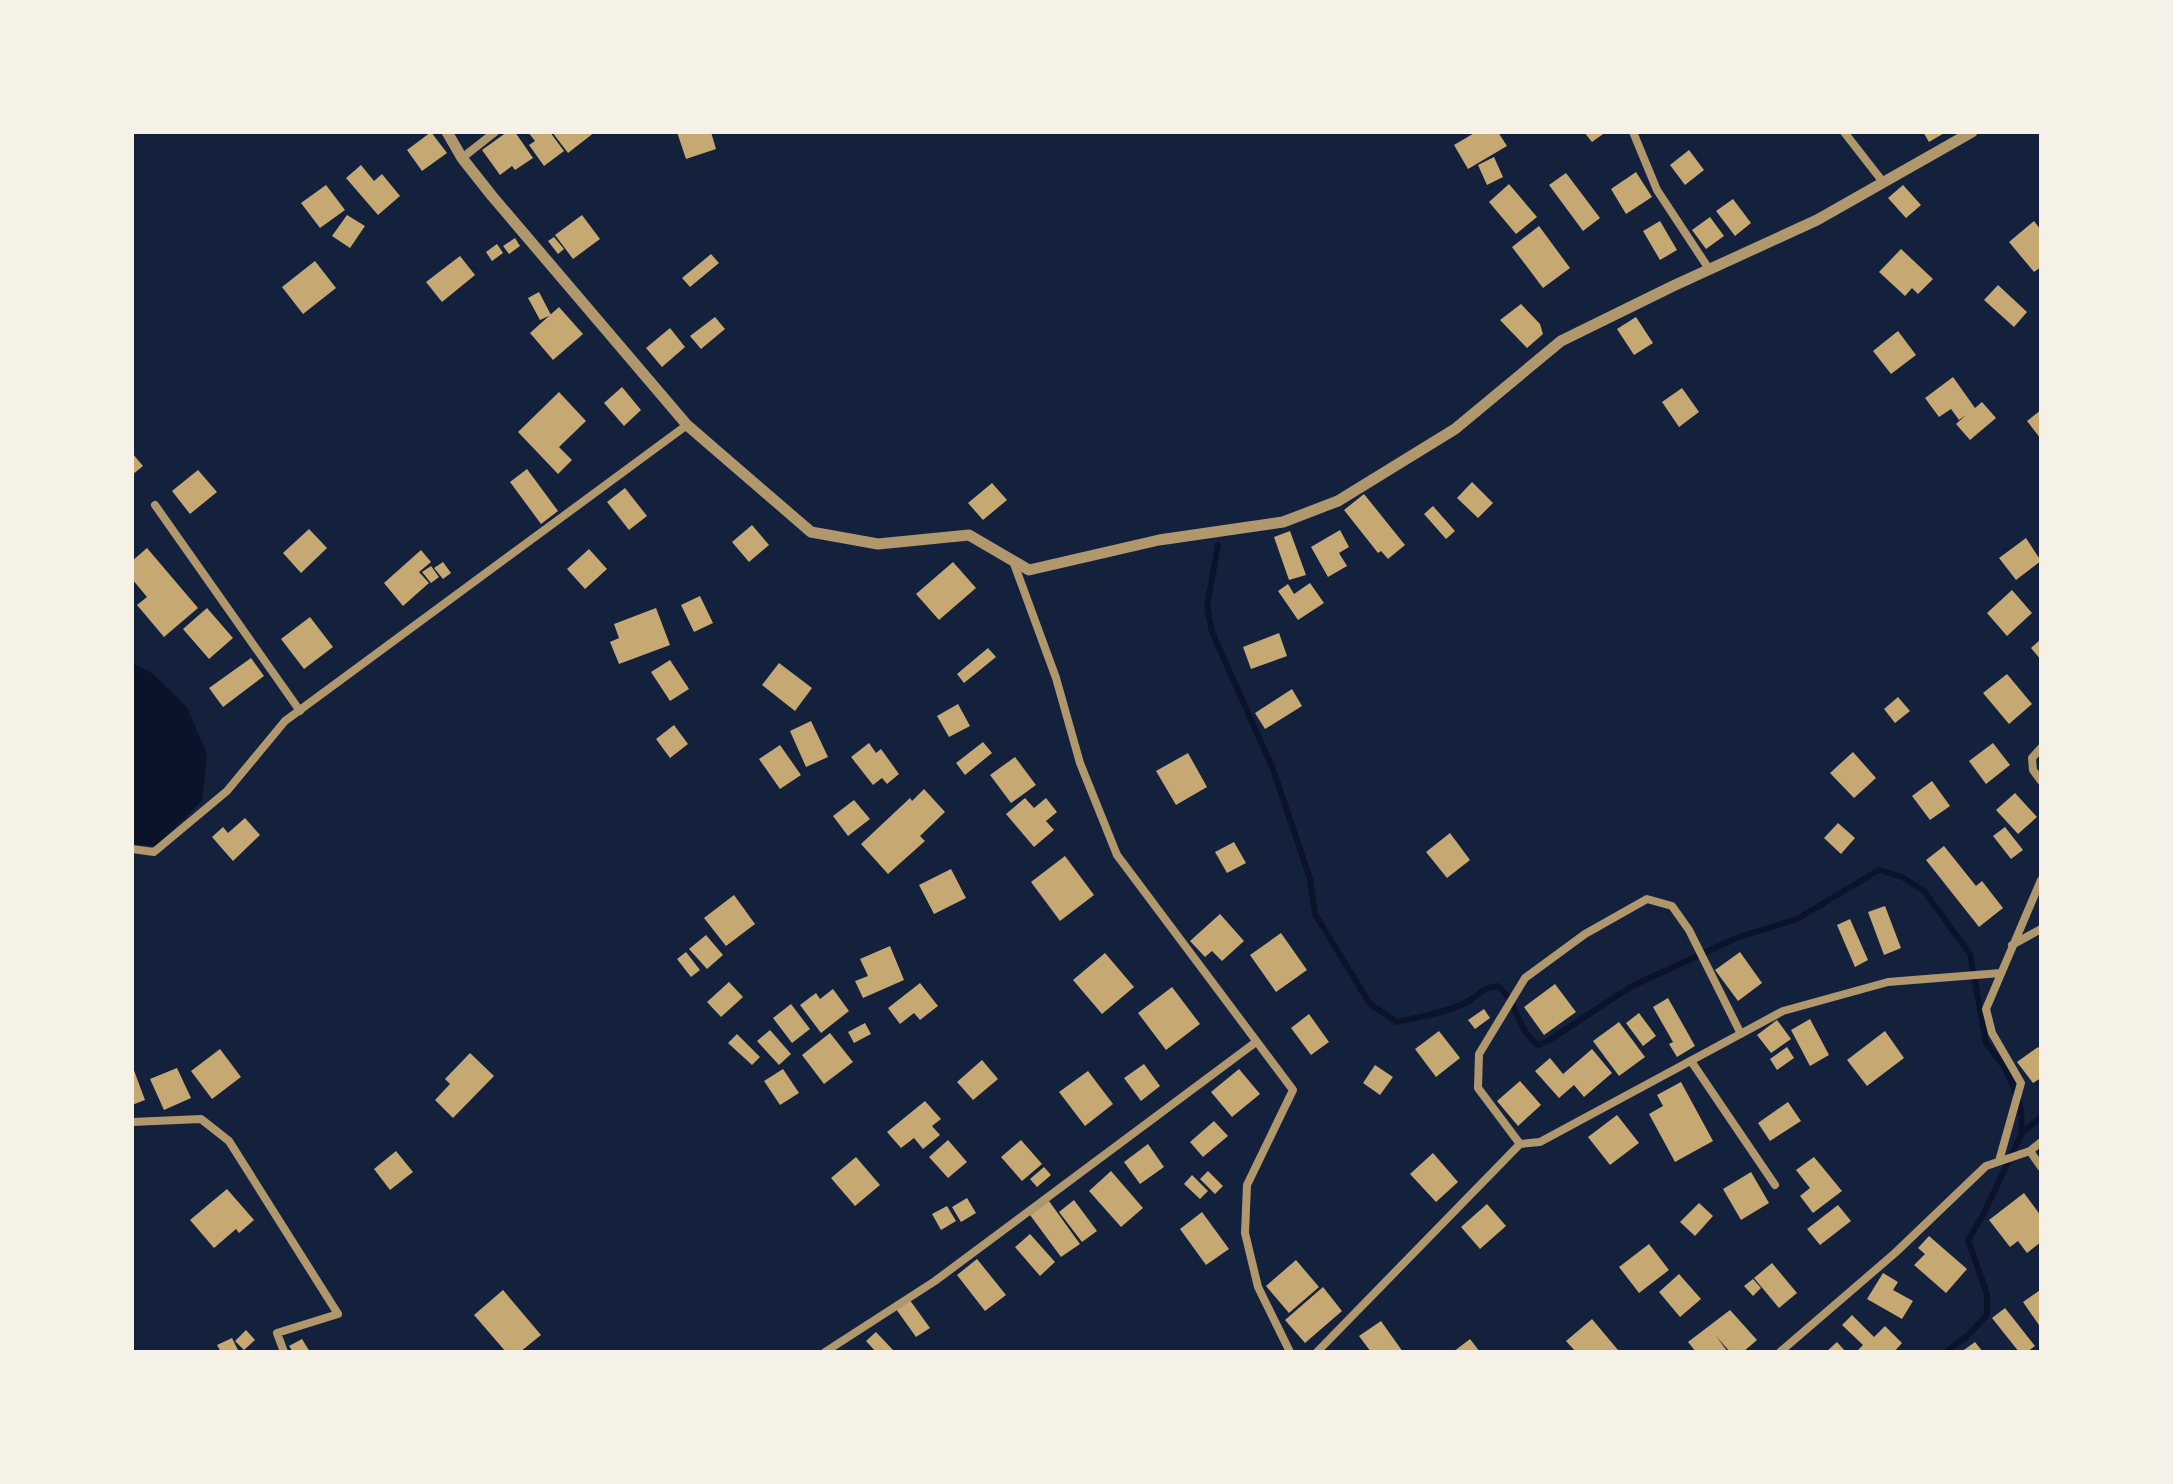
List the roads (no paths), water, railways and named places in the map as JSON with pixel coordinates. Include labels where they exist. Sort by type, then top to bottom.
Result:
[{"type":"street","points":[[447,132],[462,158],[687,425],[811,532],[878,544],[969,535],[1029,570],[1159,540],[1283,522],[1338,501],[1455,429],[1561,341],[1817,220],[1972,132]]},
{"type":"street","points":[[462,158],[495,132]]},
{"type":"street","points":[[1633,132],[1657,190],[1709,269]]},
{"type":"street","points":[[1844,132],[1883,182]]},
{"type":"street","points":[[132,849],[154,852],[227,791],[285,721],[687,425]]},
{"type":"street","points":[[155,505],[300,711]]},
{"type":"street","points":[[1013,561],[1056,678],[1080,763],[1117,855],[1293,1090],[1247,1185],[1245,1233],[1258,1287],[1290,1352]]},
{"type":"street","points":[[2041,748],[2032,758],[2033,770],[2041,781]]},
{"type":"street","points":[[2000,1161],[2021,1083],[1992,1033],[1986,1009],[2041,880]]},
{"type":"street","points":[[1520,1144],[1478,1088],[1479,1054],[1525,978],[1585,934],[1647,899],[1672,906],[1695,942],[1741,1034]]},
{"type":"street","points":[[2012,945],[2041,929]]},
{"type":"street","points":[[1317,1352],[1520,1144],[1540,1142],[1783,1011],[1888,982],[2001,973]]},
{"type":"street","points":[[825,1352],[935,1281],[1256,1042]]},
{"type":"street","points":[[1691,1061],[1775,1185]]},
{"type":"street","points":[[132,1122],[201,1119],[229,1141],[338,1314],[277,1333],[284,1352]]},
{"type":"street","points":[[1780,1352],[1895,1253],[1986,1166],[2028,1151],[2041,1142]]},
{"type":"street","points":[[2028,1151],[2041,1167]]},
{"type":"water","points":[[132,663],[152,673],[187,707],[207,754],[202,801],[156,846],[132,844]]},
{"type":"waterway","points":[[1218,545],[1207,606],[1212,632],[1273,769],[1310,879],[1315,914],[1370,1004],[1397,1022],[1457,1006],[1497,986],[1509,998],[1525,1031],[1538,1045],[1632,986],[1739,937],[1797,919],[1879,870],[1902,877],[1924,891],[1970,954],[1986,1043],[2005,1068],[2014,1088],[2021,1110],[2022,1133]]},
{"type":"waterway","points":[[1946,1352],[1987,1315],[1987,1294],[1968,1240],[2022,1133],[2041,1117]]}]
